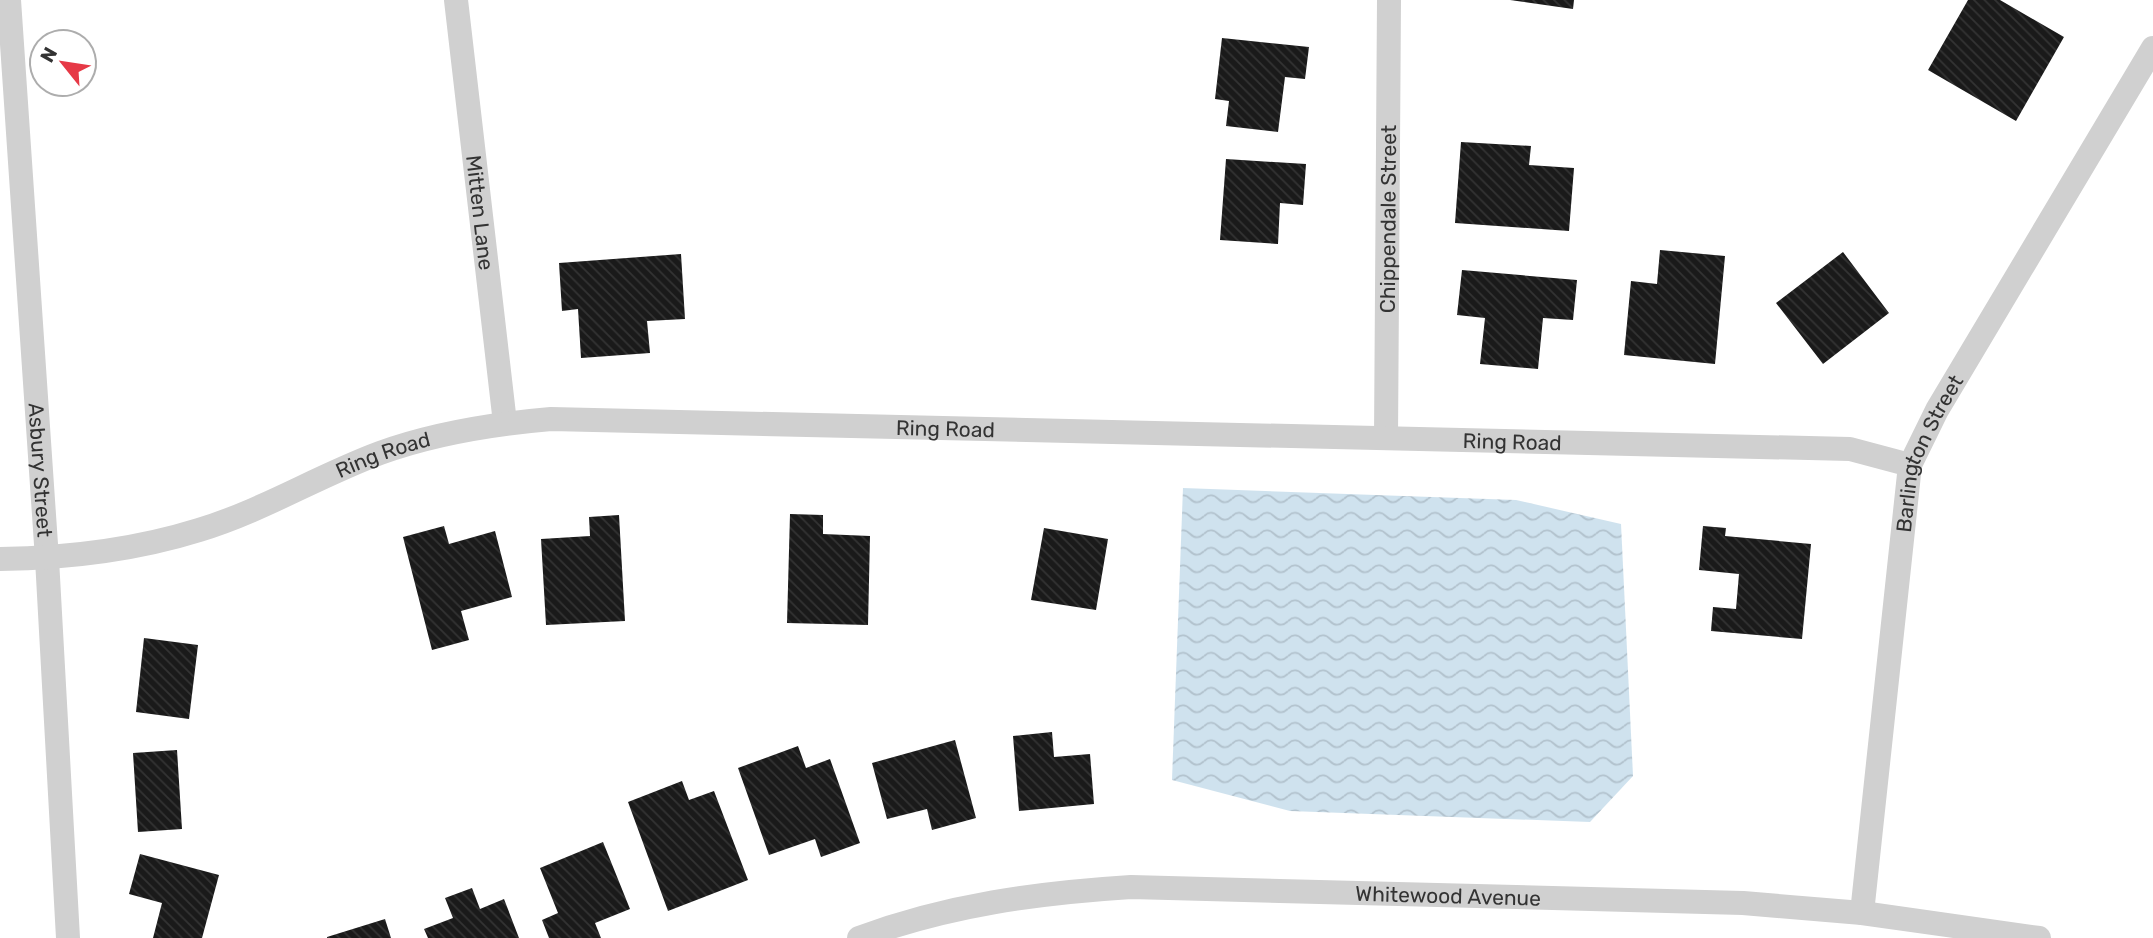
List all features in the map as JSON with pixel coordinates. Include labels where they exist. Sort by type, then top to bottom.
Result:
[{"type":"street","name":"Asbury Street","points":[[9,0],[8,97],[47,559],[68,938]]},
{"type":"street","name":"Mitten Lane","points":[[456,0],[505,423]]},
{"type":"street","name":"Chippendale Street","points":[[1386,438],[1389,0]]},
{"type":"street","name":"Barlington Street","points":[[1862,913],[1910,465],[1937,410],[2153,48]]},
{"type":"street","name":"Ring Road","points":[[0,559],[47,559],[131,547],[199,530],[271,504],[380,453],[442,434],[505,423],[565,419],[1850,449],[1910,465]]},
{"type":"street","name":"Whitewood Avenue","points":[[859,938],[900,923],[969,905],[1044,893],[1131,887],[1743,903],[1862,913],[2039,938]]},
{"type":"water","points":[[1183,488],[1516,500],[1621,524],[1633,776],[1590,822],[1290,811],[1172,780]]},
{"type":"building","points":[[1510,0],[1574,0],[1573,9]]},
{"type":"building","points":[[1968,0],[2000,0],[2064,37],[2016,121],[1928,70]]},
{"type":"building","points":[[1222,38],[1309,47],[1305,79],[1285,77],[1278,132],[1226,126],[1229,101],[1215,99]]},
{"type":"building","points":[[1461,142],[1531,146],[1529,165],[1574,168],[1569,231],[1455,223]]},
{"type":"building","points":[[1226,159],[1306,164],[1303,205],[1280,203],[1278,244],[1220,240]]},
{"type":"building","points":[[1660,250],[1725,256],[1715,364],[1624,355],[1631,281],[1657,284]]},
{"type":"building","points":[[1843,252],[1889,313],[1823,364],[1776,303]]},
{"type":"building","points":[[681,254],[685,319],[647,321],[650,353],[581,358],[578,309],[562,311],[559,263]]},
{"type":"building","points":[[1462,270],[1577,280],[1573,320],[1543,318],[1538,369],[1480,364],[1485,318],[1457,315]]},
{"type":"building","points":[[790,514],[823,515],[823,534],[870,536],[868,625],[787,623]]},
{"type":"building","points":[[619,515],[625,621],[546,625],[541,539],[590,536],[589,517]]},
{"type":"building","points":[[444,526],[449,544],[495,531],[512,597],[461,611],[469,640],[432,650],[403,537]]},
{"type":"building","points":[[1703,526],[1726,528],[1725,536],[1811,544],[1802,639],[1711,631],[1713,607],[1736,609],[1739,574],[1699,570]]},
{"type":"building","points":[[1044,528],[1108,539],[1096,610],[1031,600]]},
{"type":"building","points":[[144,638],[198,645],[189,719],[136,712]]},
{"type":"building","points":[[1052,732],[1054,757],[1090,754],[1094,804],[1019,811],[1013,736]]},
{"type":"building","points":[[955,740],[976,818],[932,830],[927,809],[887,819],[872,763]]},
{"type":"building","points":[[798,746],[806,768],[830,759],[860,843],[821,857],[815,839],[769,855],[738,768]]},
{"type":"building","points":[[177,750],[182,829],[138,832],[133,753]]},
{"type":"building","points":[[682,781],[689,800],[714,791],[748,880],[668,911],[628,802]]},
{"type":"building","points":[[603,842],[630,909],[595,923],[601,938],[549,938],[542,920],[558,913],[540,868]]},
{"type":"building","points":[[140,854],[219,875],[202,938],[153,938],[162,903],[129,894]]},
{"type":"building","points":[[472,888],[480,909],[504,899],[519,938],[428,938],[424,929],[453,918],[445,898]]},
{"type":"building","points":[[385,919],[391,938],[327,938],[327,937]]}]
